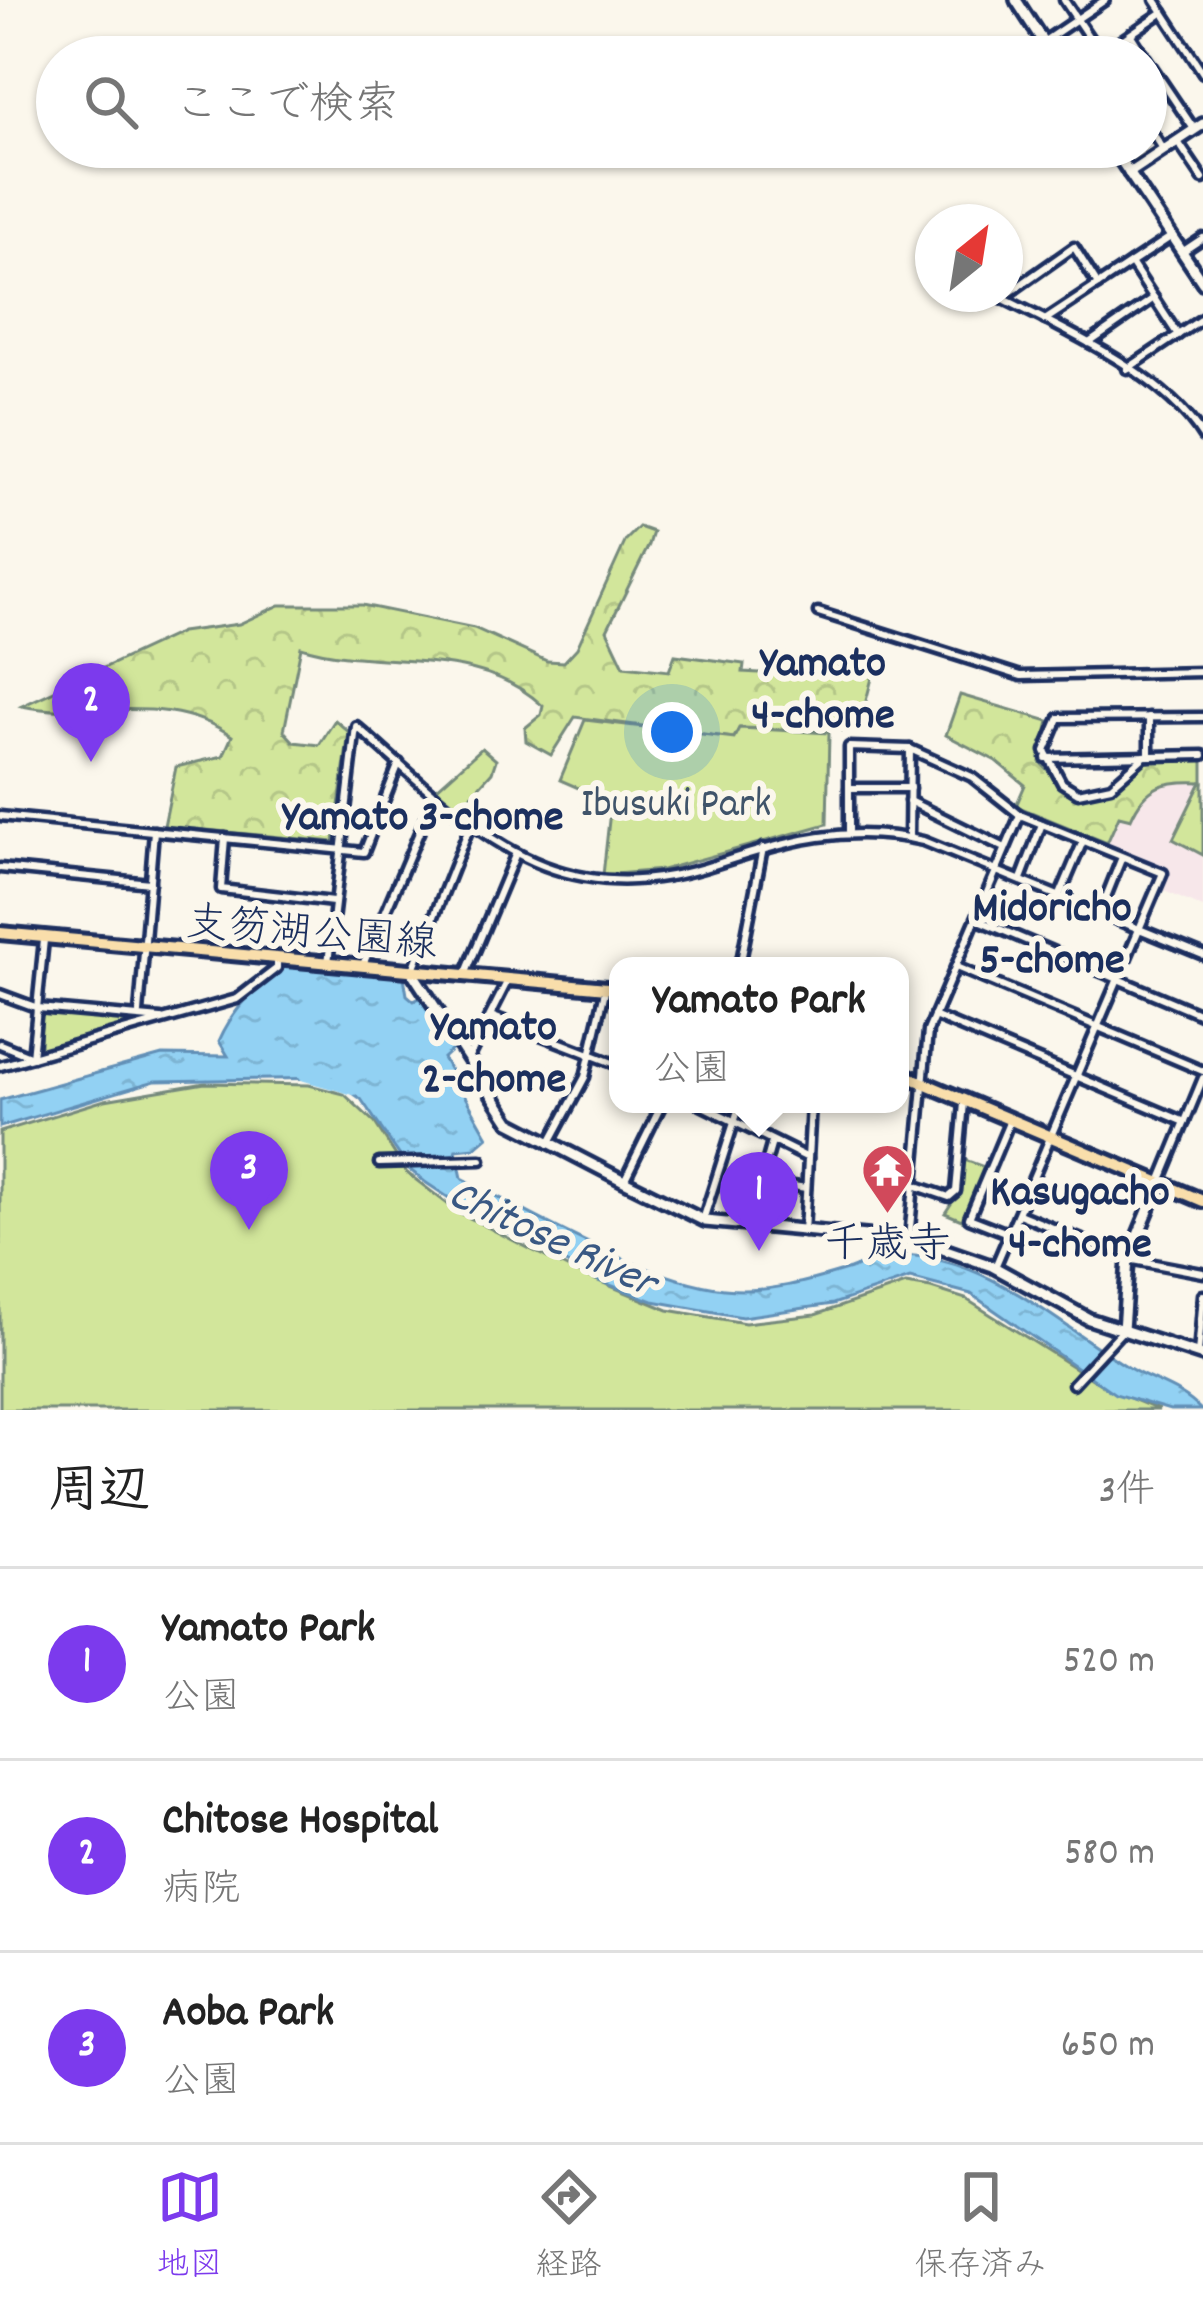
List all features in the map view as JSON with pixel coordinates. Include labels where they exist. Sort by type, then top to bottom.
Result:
[{"type":"main road","name":"支笏湖公園線","points":[[0,933],[609,988]]},
{"type":"main road","points":[[909,1076],[1203,1201]]},
{"type":"street","points":[[1016,0],[1039,36]]},
{"type":"street","points":[[1064,0],[1087,36]]},
{"type":"street","points":[[1052,36],[1105,0]]},
{"type":"street","points":[[1155,0],[1203,73]]},
{"type":"street","points":[[1128,36],[1163,12]]},
{"type":"street","points":[[1167,85],[1199,127],[1167,149]]},
{"type":"street","points":[[1178,141],[1203,179]]},
{"type":"street","points":[[1126,168],[1203,283]]},
{"type":"street","points":[[1129,173],[1137,168]]},
{"type":"street","points":[[1045,320],[1172,236]]},
{"type":"street","points":[[1182,252],[1203,238]]},
{"type":"street","points":[[1098,285],[1074,247],[1002,298],[1089,343],[1202,432]]},
{"type":"street","points":[[1131,262],[1178,334]]},
{"type":"street","points":[[1089,343],[1154,298]]},
{"type":"street","points":[[1127,369],[1203,318]]},
{"type":"street","points":[[818,612],[1021,676],[1203,672]]},
{"type":"street","points":[[1046,758],[1062,783],[1078,793],[1111,786],[1147,756],[1149,717]]},
{"type":"street","points":[[1046,758],[1059,718],[1203,717]]},
{"type":"street","points":[[328,963],[356,726],[470,826],[516,854],[585,878],[621,882],[671,877],[763,848],[849,831],[909,838],[1203,955]]},
{"type":"street","points":[[849,831],[849,748],[910,749],[971,777],[1020,815],[1163,873],[995,1268]]},
{"type":"street","points":[[909,838],[910,749]]},
{"type":"street","points":[[1046,758],[1203,754]]},
{"type":"street","points":[[0,816],[364,852],[399,763]]},
{"type":"street","points":[[849,788],[910,788]]},
{"type":"street","points":[[362,967],[435,795]]},
{"type":"street","points":[[910,801],[1005,848]]},
{"type":"street","points":[[909,1239],[934,1016],[1020,815]]},
{"type":"street","points":[[1021,879],[1042,824]]},
{"type":"street","points":[[470,826],[412,972],[510,1122],[704,1220],[909,1239],[995,1268],[1089,1319],[1200,1355],[1203,1295]]},
{"type":"street","points":[[139,1013],[154,831]]},
{"type":"street","points":[[225,838],[221,889],[333,902]]},
{"type":"street","points":[[1060,896],[1083,841]]},
{"type":"street","points":[[742,957],[763,848]]},
{"type":"street","points":[[465,975],[516,854]]},
{"type":"street","points":[[1100,912],[1123,856]]},
{"type":"street","points":[[0,868],[150,883]]},
{"type":"street","points":[[976,919],[1203,1015]]},
{"type":"street","points":[[32,1057],[44,940]]},
{"type":"street","points":[[0,1066],[237,999],[277,968],[277,960]]},
{"type":"street","points":[[956,967],[1203,1075],[1128,1259],[1123,1330],[1073,1384]]},
{"type":"street","points":[[467,1060],[509,976]]},
{"type":"street","points":[[0,994],[38,1008],[139,1013],[164,1020]]},
{"type":"street","points":[[549,1144],[592,1055],[609,998]]},
{"type":"street","points":[[490,1016],[609,1062]]},
{"type":"street","points":[[934,1016],[1185,1122]]},
{"type":"street","points":[[0,1044],[32,1057]]},
{"type":"street","points":[[914,1185],[949,1197],[956,1191],[964,1100]]},
{"type":"street","points":[[624,1181],[658,1113]]},
{"type":"street","points":[[716,1113],[808,1158]]},
{"type":"street","points":[[704,1220],[738,1113]]},
{"type":"street","points":[[804,1232],[810,1113]]},
{"type":"street","points":[[1010,1234],[969,1218],[1011,1118]]},
{"type":"street","points":[[772,1142],[761,1181],[806,1187]]},
{"type":"street","points":[[379,1162],[478,1160]]},
{"type":"street","points":[[1018,1214],[1128,1259],[1203,1273]]},
{"type":"shaded area","points":[[1203,782],[1203,908],[1160,889],[1168,869],[1107,843],[1119,815],[1156,784]]},
{"type":"green space","points":[[639,527],[653,532],[649,545],[607,630],[624,666],[669,671],[675,655],[744,664],[743,672],[794,675],[807,666],[835,669],[843,657],[876,663],[858,731],[740,728],[734,738],[575,717],[551,755],[526,741],[525,728],[541,715],[543,706],[516,686],[457,666],[301,647],[284,731],[294,742],[319,745],[335,720],[349,732],[334,842],[164,826],[176,767],[223,756],[232,736],[207,722],[156,710],[22,706],[181,632],[239,624],[280,605],[362,605],[474,628],[547,661],[564,662],[577,648],[626,540]]},
{"type":"green space","points":[[960,695],[1049,721],[1040,762],[1070,794],[1109,790],[1147,759],[1203,758],[1203,782],[1178,782],[1151,791],[1131,819],[1119,816],[1107,843],[1016,806],[1025,785],[996,761],[946,735]]},
{"type":"green space","name":"Ibusuki Park","points":[[585,720],[734,738],[739,728],[829,733],[827,824],[662,870],[603,875],[611,802],[560,780]]},
{"type":"green space","points":[[482,748],[496,760],[492,772],[458,810],[435,790]]},
{"type":"green space","points":[[1203,782],[1203,855],[1173,839]]},
{"type":"green space","points":[[41,1013],[139,1019],[140,1023],[40,1050]]},
{"type":"green space","points":[[205,1083],[309,1085],[344,1094],[375,1123],[407,1173],[458,1212],[567,1268],[668,1310],[745,1323],[815,1315],[906,1284],[931,1288],[966,1299],[1108,1389],[1159,1410],[0,1410],[0,1132],[105,1100]]},
{"type":"green space","points":[[962,1159],[987,1168],[964,1221],[945,1213],[957,1195]]},
{"type":"water","points":[[287,965],[404,977],[407,995],[414,1001],[423,996],[454,1048],[443,1058],[488,1137],[475,1148],[456,1150],[462,1178],[590,1244],[660,1273],[740,1290],[804,1282],[888,1255],[927,1257],[989,1278],[1019,1294],[1201,1410],[1170,1410],[1115,1394],[971,1294],[910,1278],[833,1304],[742,1317],[653,1301],[599,1281],[470,1212],[425,1182],[409,1169],[361,1099],[332,1078],[155,1081],[0,1127],[0,1100],[162,1055],[228,1056],[219,1041],[231,1018],[256,989]]},
{"type":"waterway","name":"Chitose River","points":[[305,1075],[354,1089]]},
{"type":"place","name":"Chitose Hospital","points":[[91,762]]},
{"type":"place","name":"千歳寺","points":[[887,1215]]},
{"type":"place","name":"Aoba Park","points":[[249,1230]]},
{"type":"place","name":"Yamato Park","points":[[759,1251]]},
{"type":"district","name":"Yamato 4-chome","points":[[823,685]]},
{"type":"district","name":"Yamato 3-chome","points":[[423,813]]},
{"type":"district","name":"Midoricho 5-chome","points":[[1052,930]]},
{"type":"district","name":"Yamato 2-chome","points":[[494,1049]]},
{"type":"district","name":"Kasugacho 4-chome","points":[[1080,1214]]}]
